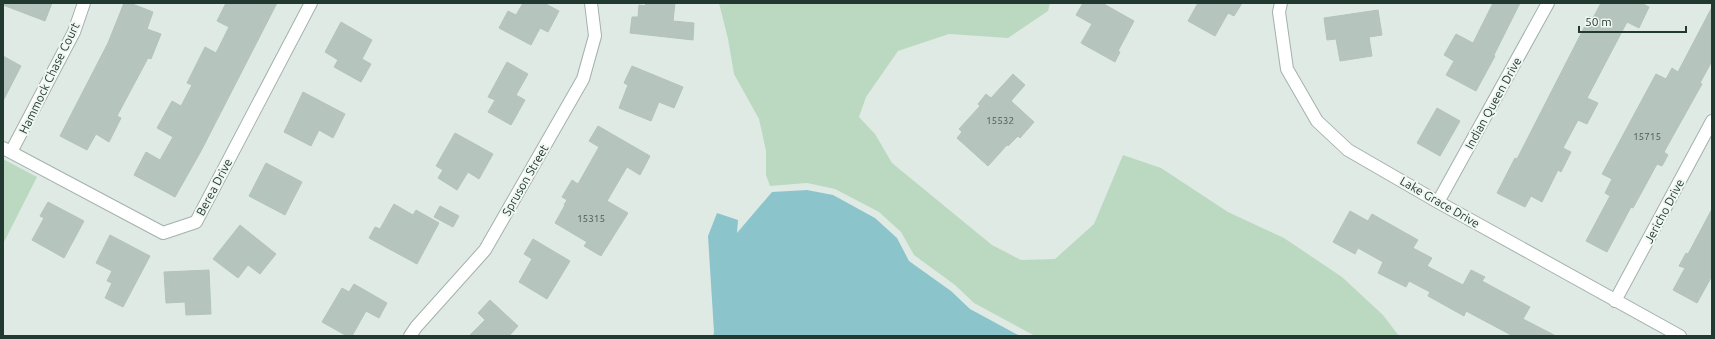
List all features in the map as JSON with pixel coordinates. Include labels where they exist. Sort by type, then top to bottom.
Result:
[{"type":"street","name":"Hammock Chase Court","points":[[7,150],[74,32],[84,3]]},
{"type":"street","name":"Berea Drive","points":[[7,150],[163,233],[196,222],[311,3]]},
{"type":"street","name":"Spruson Street","points":[[410,336],[416,327],[485,250],[582,79],[595,36],[591,3]]},
{"type":"street","name":"Lake Grace Drive","points":[[1281,3],[1280,12],[1287,69],[1317,121],[1348,150],[1438,202],[1680,336]]},
{"type":"street","name":"Indian Queen Drive","points":[[1438,202],[1548,3]]},
{"type":"street","name":"Jericho Drive","points":[[1615,301],[1712,121]]},
{"type":"green space","points":[[719,3],[1050,3],[1048,11],[1008,38],[949,34],[898,51],[866,97],[859,117],[875,134],[892,163],[992,245],[1021,260],[1055,259],[1094,224],[1123,155],[1161,168],[1228,212],[1284,238],[1342,277],[1383,315],[1399,336],[1035,336],[974,303],[955,285],[914,255],[901,232],[879,212],[835,189],[807,183],[770,186],[766,175],[766,151],[759,119],[734,74],[728,39]]},
{"type":"green space","points":[[3,159],[37,177],[3,244]]},
{"type":"water","points":[[807,190],[833,195],[875,218],[897,238],[909,261],[951,291],[970,309],[1020,336],[713,336],[708,236],[717,213],[738,220],[737,233],[772,192]]},
{"type":"building","points":[[3,3],[52,3],[45,21],[3,5]]},
{"type":"building","points":[[124,3],[130,3],[153,12],[147,29],[161,34],[151,59],[148,58],[117,116],[121,118],[109,142],[96,134],[87,150],[60,136],[108,43]]},
{"type":"building","points":[[226,3],[277,3],[201,151],[175,197],[134,175],[146,152],[160,160],[173,137],[157,128],[172,101],[181,106],[192,85],[187,83],[205,47],[216,53],[229,27],[217,21]]},
{"type":"building","points":[[523,3],[544,3],[559,11],[548,32],[540,28],[531,45],[499,28],[508,11],[516,15]]},
{"type":"building","points":[[646,3],[675,3],[673,21],[694,23],[693,40],[630,33],[632,17],[638,17],[639,5],[645,6]]},
{"type":"building","points":[[1083,3],[1102,3],[1134,21],[1118,51],[1120,52],[1115,62],[1081,43],[1092,24],[1076,15]]},
{"type":"building","points":[[1198,3],[1242,3],[1234,16],[1228,13],[1215,36],[1188,21]]},
{"type":"building","points":[[1493,3],[1520,3],[1494,55],[1495,56],[1476,91],[1446,75],[1454,61],[1444,55],[1456,34],[1473,43]]},
{"type":"building","points":[[1601,3],[1641,3],[1649,7],[1639,28],[1627,22],[1587,98],[1598,103],[1587,124],[1578,120],[1563,148],[1571,152],[1561,172],[1558,170],[1542,202],[1531,196],[1525,207],[1497,193],[1515,158],[1517,159],[1590,16],[1593,18]]},
{"type":"building","points":[[1712,7],[1712,61],[1700,83],[1702,84],[1664,152],[1668,155],[1662,166],[1657,164],[1633,208],[1631,207],[1607,252],[1586,241],[1610,196],[1605,193],[1612,179],[1602,174],[1656,74],[1666,79],[1672,68],[1678,72]]},
{"type":"building","points":[[1378,10],[1382,35],[1369,37],[1372,56],[1340,61],[1336,39],[1327,40],[1324,18]]},
{"type":"building","points":[[341,22],[372,40],[362,59],[371,64],[361,82],[334,67],[338,60],[325,52]]},
{"type":"building","points":[[3,56],[21,66],[3,101]]},
{"type":"building","points":[[507,62],[528,74],[516,95],[525,100],[511,125],[488,112],[495,100],[488,97]]},
{"type":"building","points":[[632,66],[683,87],[674,108],[659,102],[651,121],[619,108],[628,85],[624,83]]},
{"type":"building","points":[[1013,74],[1025,85],[1011,101],[1034,122],[1020,138],[1018,136],[1008,146],[1007,145],[988,166],[957,138],[962,132],[959,129],[980,106],[978,104],[986,94],[991,98]]},
{"type":"building","points":[[303,92],[345,114],[333,138],[319,130],[311,146],[284,132]]},
{"type":"building","points":[[1437,108],[1460,121],[1440,156],[1417,143]]},
{"type":"building","points":[[598,126],[650,156],[640,175],[627,167],[607,201],[628,213],[601,256],[584,246],[587,242],[555,223],[567,200],[562,197],[572,180],[578,184],[599,147],[589,141]]},
{"type":"building","points":[[455,133],[493,154],[479,179],[468,172],[457,190],[438,178],[443,170],[436,166]]},
{"type":"building","points":[[266,163],[302,182],[285,215],[249,196]]},
{"type":"building","points":[[48,202],[84,221],[64,258],[32,240],[44,218],[40,216]]},
{"type":"building","points":[[394,204],[413,215],[416,210],[439,223],[417,264],[369,238],[375,227],[380,229]]},
{"type":"building","points":[[440,206],[459,216],[453,227],[434,217]]},
{"type":"building","points":[[1712,209],[1712,276],[1697,303],[1673,290],[1685,268],[1679,266],[1686,253],[1688,254]]},
{"type":"building","points":[[1350,211],[1368,221],[1372,214],[1418,240],[1413,248],[1432,258],[1427,266],[1463,285],[1471,270],[1485,277],[1482,281],[1530,307],[1523,319],[1556,336],[1513,336],[1466,311],[1464,316],[1428,296],[1430,292],[1409,281],[1406,287],[1378,273],[1383,262],[1358,248],[1355,254],[1333,242]]},
{"type":"building","points":[[240,225],[276,254],[260,274],[248,265],[238,278],[213,259]]},
{"type":"building","points":[[110,235],[150,256],[123,307],[105,298],[112,283],[107,281],[112,271],[96,263]]},
{"type":"building","points":[[533,239],[570,261],[547,299],[519,282],[532,259],[524,254]]},
{"type":"building","points":[[209,270],[211,314],[186,315],[185,302],[166,303],[164,272]]},
{"type":"building","points":[[354,284],[387,303],[379,318],[366,311],[352,336],[347,336],[322,322],[342,288],[349,292]]},
{"type":"building","points":[[490,300],[518,326],[509,336],[469,336],[485,320],[478,313]]}]
